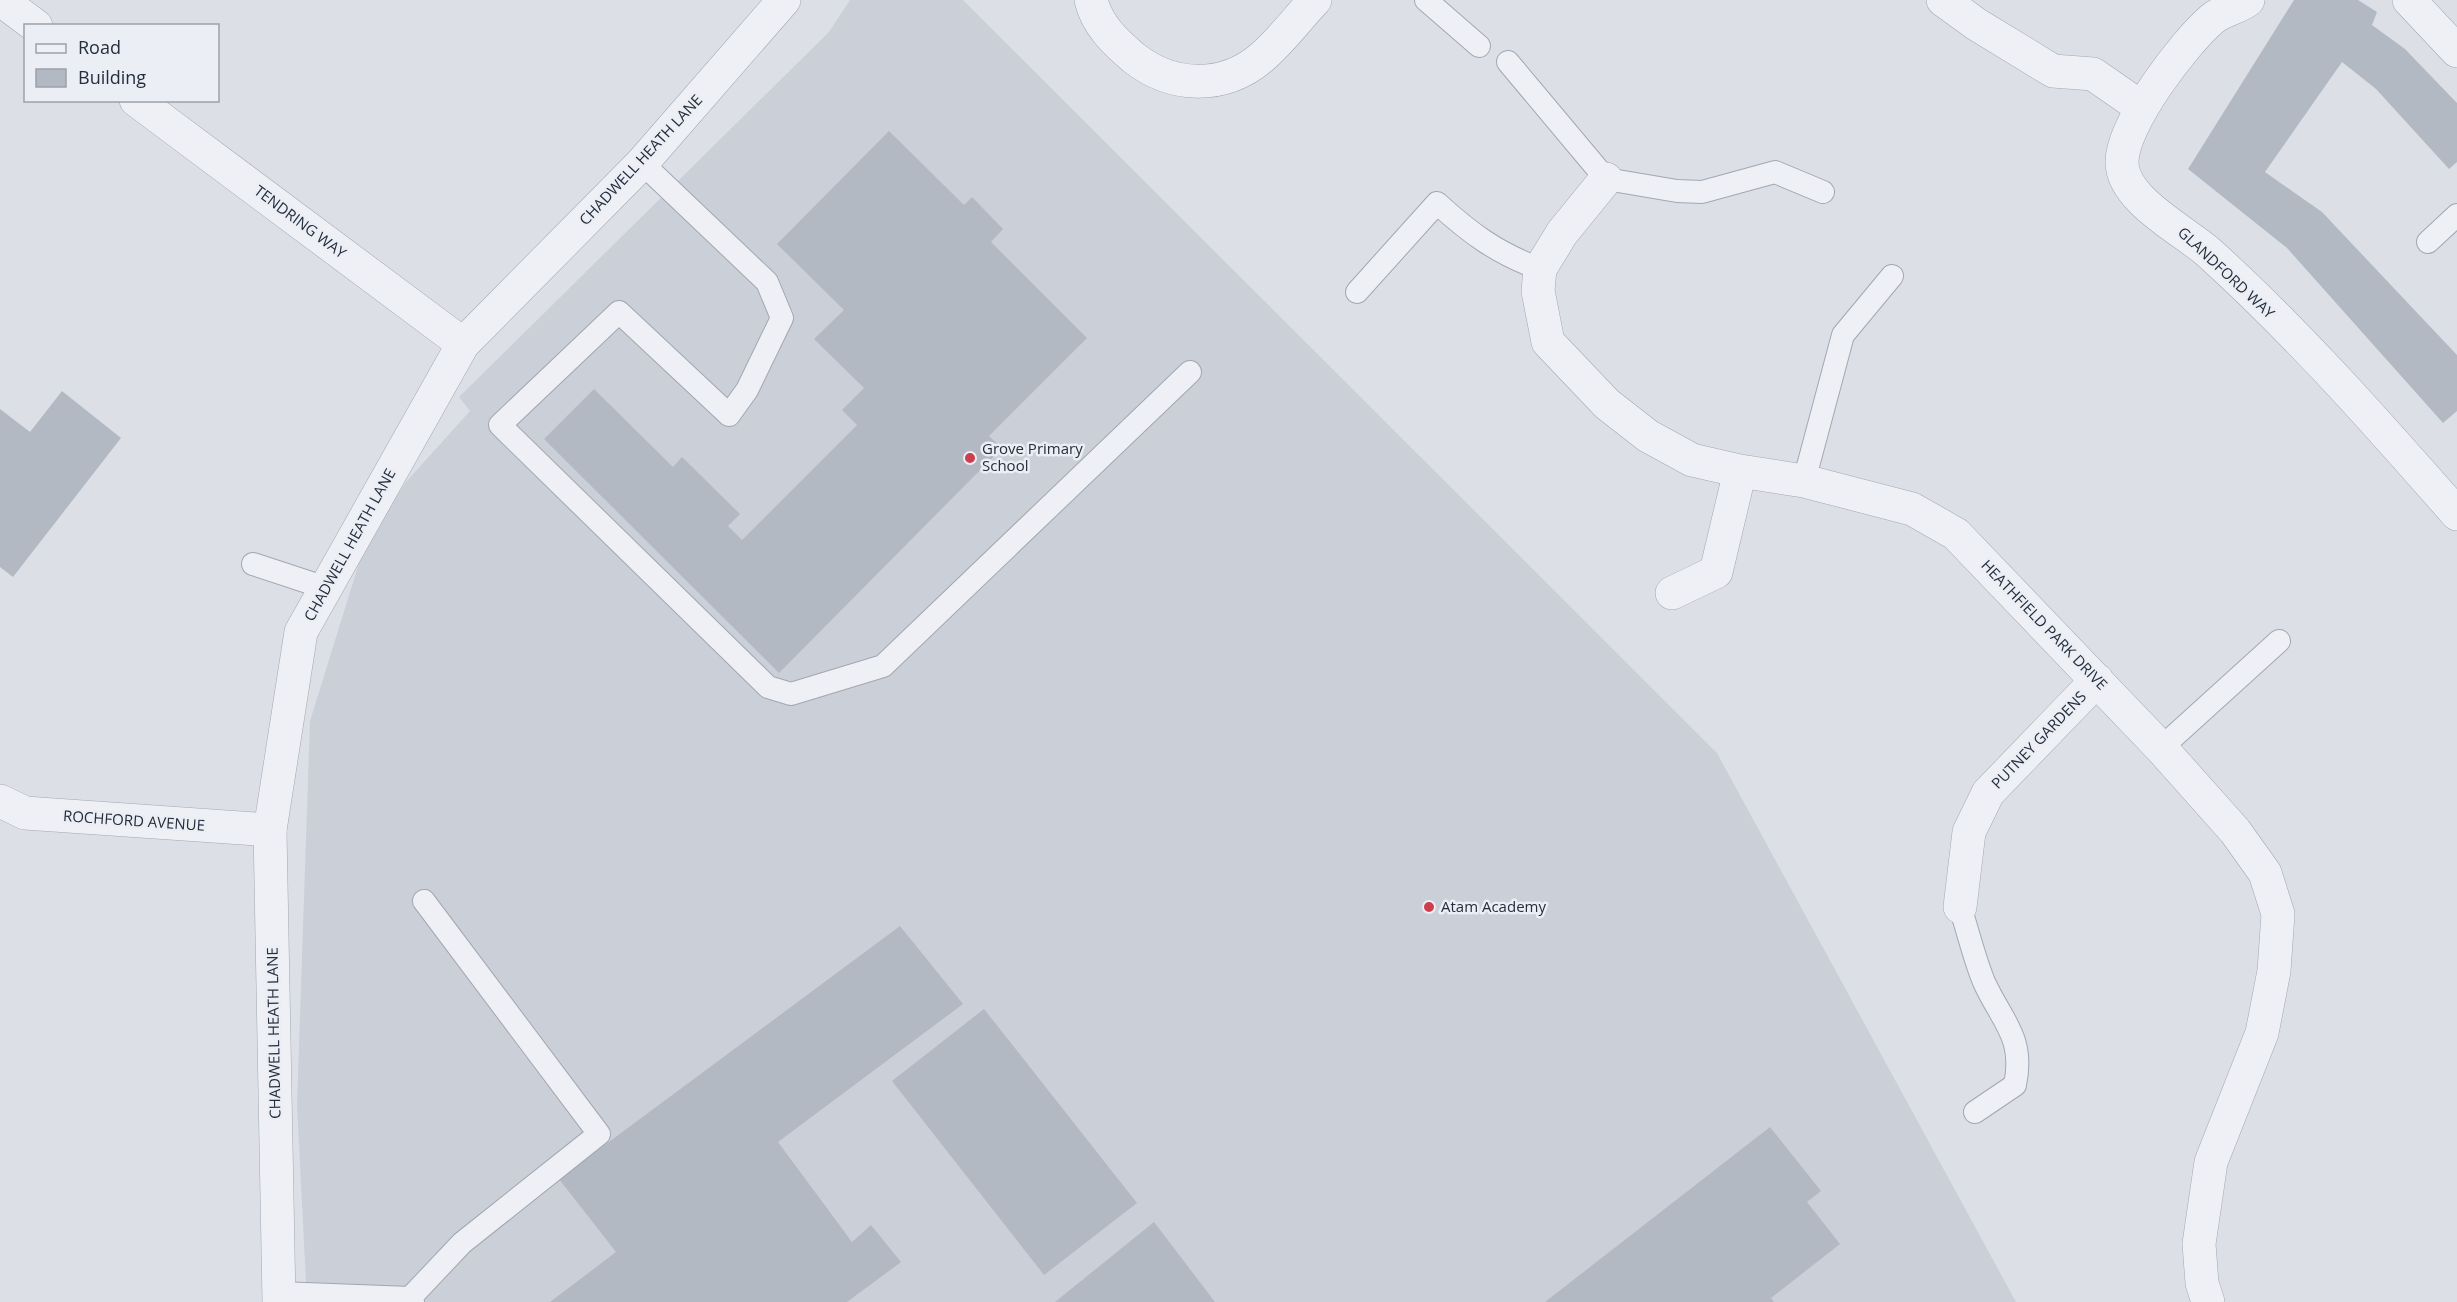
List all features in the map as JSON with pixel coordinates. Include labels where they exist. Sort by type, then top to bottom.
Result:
[{"type":"street","points":[[1,0],[33,24]]},
{"type":"street","name":"CHADWELL HEATH LANE","points":[[279,1298],[270,831],[301,632],[463,344],[642,163],[784,0]]},
{"type":"street","points":[[1091,0],[1096,18],[1122,48],[1151,71],[1188,82],[1219,80],[1260,58],[1315,0]]},
{"type":"street","points":[[1943,0],[1976,24],[2053,71],[2093,74],[2142,108]]},
{"type":"street","name":"GLANDFORD WAY","points":[[2248,0],[2216,16],[2196,33],[2142,108],[2127,136],[2122,164],[2133,193],[2214,258],[2308,351],[2359,402],[2457,514]]},
{"type":"street","points":[[2409,0],[2457,51]]},
{"type":"street","name":"TENDRING WAY","points":[[139,102],[463,344]]},
{"type":"street","points":[[1540,269],[1562,233],[1606,179]]},
{"type":"street","name":"HEATHFIELD PARK DRIVE","points":[[1540,269],[1538,291],[1548,342],[1607,404],[1648,436],[1692,460],[1740,471],[1803,481],[1912,509],[1956,534],[2161,748],[2235,831],[2265,873],[2278,915],[2274,971],[2262,1033],[2211,1162],[2199,1244],[2202,1283],[2208,1302]]},
{"type":"street","points":[[1672,593],[1716,572],[1740,471]]},
{"type":"street","name":"PUTNEY GARDENS","points":[[1960,907],[1969,832],[1988,794],[2097,680]]},
{"type":"street","name":"ROCHFORD AVENUE","points":[[0,801],[25,813],[270,831]]},
{"type":"lane","points":[[1426,0],[1479,46]]},
{"type":"lane","points":[[1508,62],[1606,179],[1677,191],[1702,192],[1775,171],[1822,192]]},
{"type":"lane","points":[[642,163],[767,282],[782,318],[747,390],[729,415],[619,312],[500,425],[768,687],[791,694],[883,666],[1190,372]]},
{"type":"lane","points":[[1357,292],[1437,203],[1483,243],[1540,269]]},
{"type":"lane","points":[[2428,242],[2457,215]]},
{"type":"lane","points":[[1803,481],[1843,335],[1892,276]]},
{"type":"lane","points":[[253,564],[326,588]]},
{"type":"lane","points":[[2161,748],[2279,641]]},
{"type":"lane","points":[[279,1298],[411,1300],[462,1243],[599,1134],[424,901]]},
{"type":"lane","points":[[1960,907],[1984,981],[2013,1033],[2019,1067],[2015,1085],[1975,1112]]},
{"type":"shaded area","points":[[850,0],[963,0],[1717,753],[2016,1302],[307,1302],[297,1105],[310,721],[364,547],[406,482],[470,411],[459,397],[829,32]]},
{"type":"building","points":[[2294,0],[2358,0],[2377,12],[2372,25],[2405,49],[2457,103],[2457,162],[2449,169],[2376,89],[2342,62],[2265,172],[2322,212],[2457,355],[2457,411],[2443,423],[2287,248],[2188,169]]},
{"type":"building","name":"Grove Primary School","points":[[889,131],[964,205],[972,197],[1003,229],[991,242],[1087,338],[989,436],[1002,448],[779,673],[544,439],[594,389],[673,467],[682,457],[740,514],[728,526],[742,540],[857,425],[842,410],[864,388],[814,339],[844,310],[777,244]]},
{"type":"building","points":[[62,391],[121,438],[13,577],[0,567],[0,409],[30,432]]},
{"type":"building","points":[[900,926],[963,1004],[778,1142],[852,1242],[871,1225],[901,1262],[847,1302],[550,1302],[616,1252],[559,1179]]},
{"type":"building","points":[[984,1009],[1137,1203],[1044,1275],[892,1081]]},
{"type":"building","points":[[1770,1127],[1821,1191],[1807,1202],[1840,1244],[1771,1298],[1774,1302],[1545,1302]]},
{"type":"building","points":[[1154,1222],[1215,1302],[1055,1302]]},
{"type":"place","name":"Grove Primary School","points":[[970,458]]},
{"type":"place","name":"Atam Academy","points":[[1429,907]]}]
